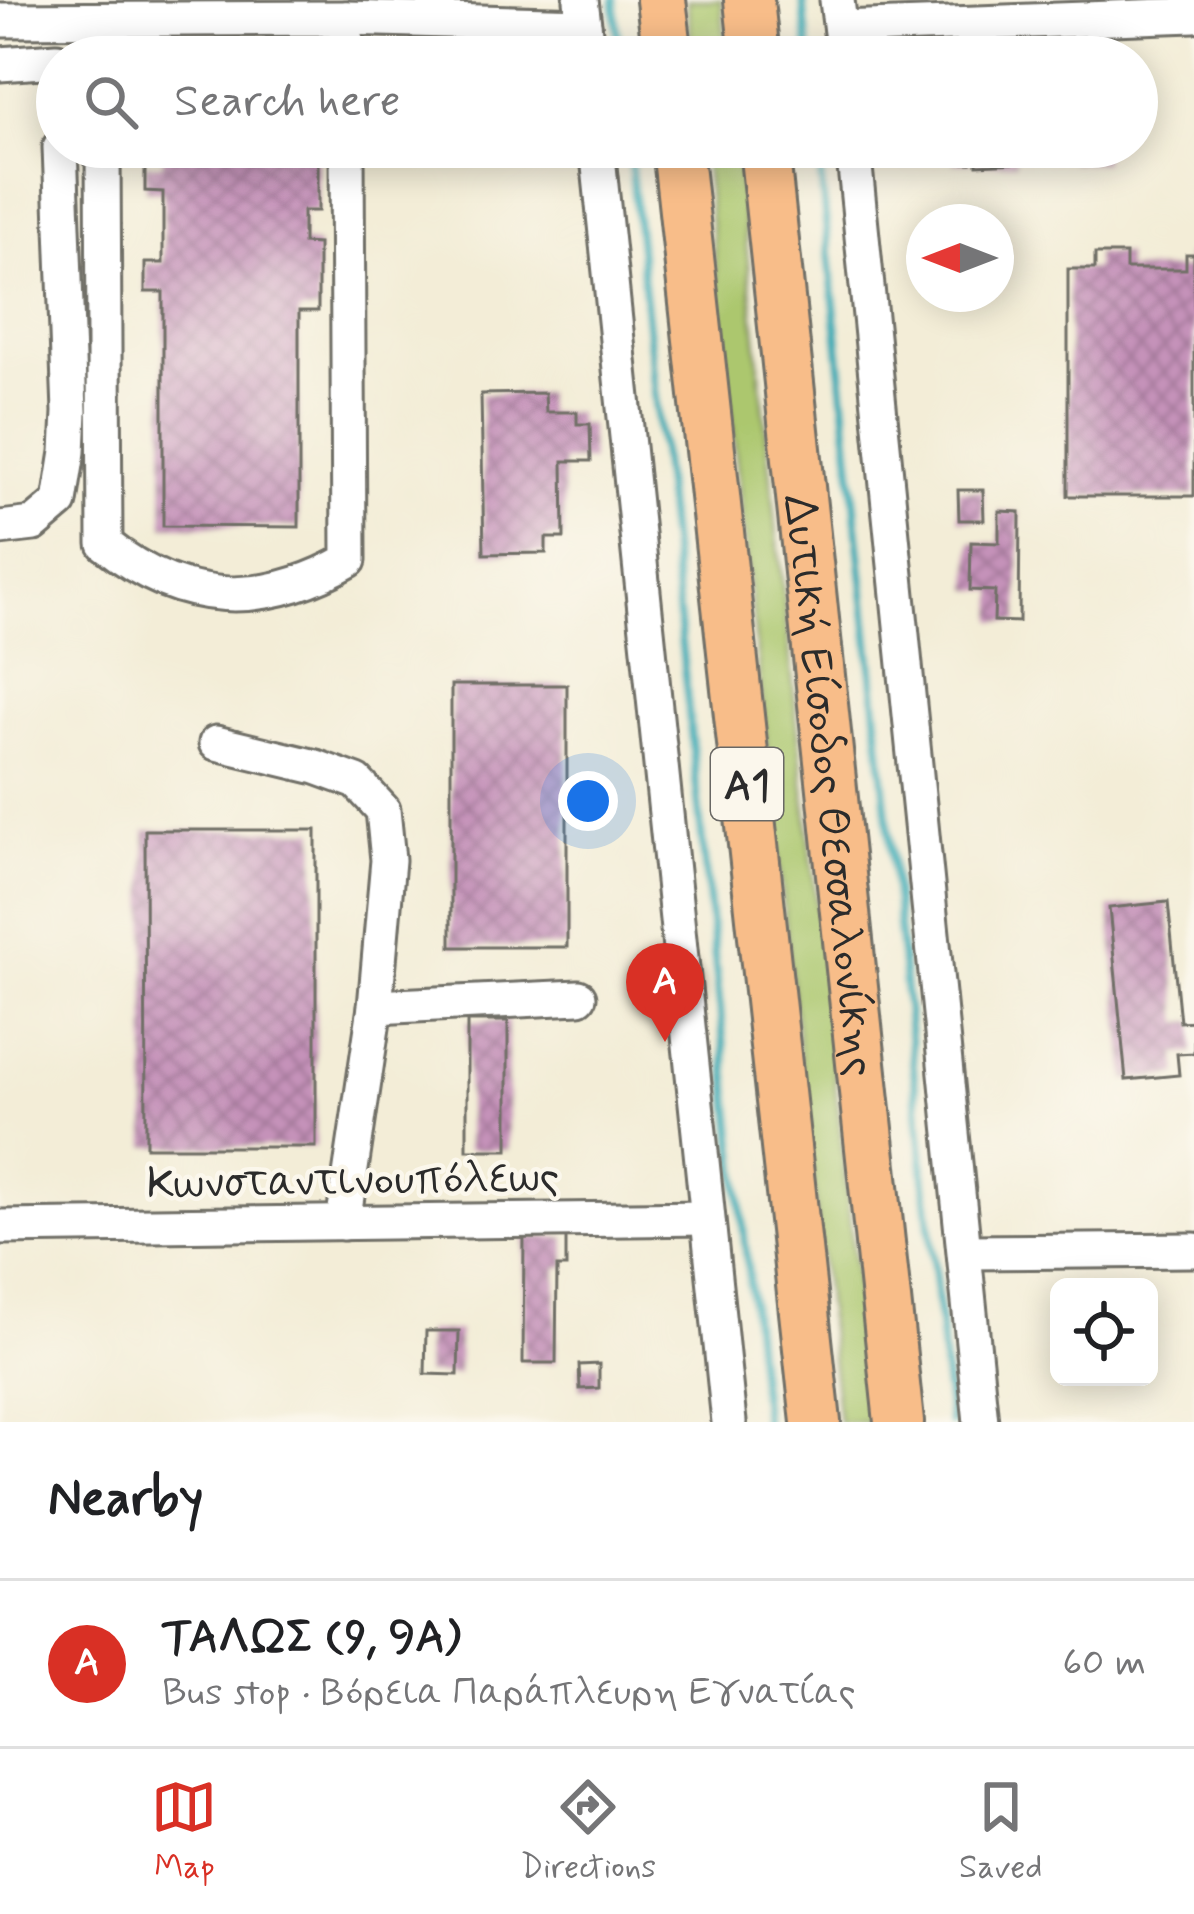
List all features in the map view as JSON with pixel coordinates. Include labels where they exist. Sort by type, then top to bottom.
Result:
[{"type":"highway","points":[[662,0],[666,36]]},
{"type":"highway","points":[[748,0],[752,36]]},
{"type":"highway","name":"Δυτική Είσοδος Θεσσαλονίκης","points":[[679,168],[816,1422]]},
{"type":"highway","name":"Δυτική Είσοδος Θεσσαλονίκης","points":[[766,168],[899,1422]]},
{"type":"street","points":[[840,28],[1194,15]]},
{"type":"street","points":[[346,18],[346,36]]},
{"type":"street","points":[[0,20],[346,18],[584,27]]},
{"type":"street","points":[[56,20],[56,36]]},
{"type":"street","points":[[0,64],[36,62]]},
{"type":"street","points":[[0,528],[34,524],[60,502],[70,412],[61,168]]},
{"type":"street","points":[[103,168],[105,544],[167,582],[243,595],[298,585],[349,560],[347,168]]},
{"type":"street","points":[[599,168],[729,1422]]},
{"type":"street","points":[[855,168],[982,1422]]},
{"type":"street","points":[[216,743],[357,782],[383,810],[388,860],[375,1006],[343,1223]]},
{"type":"street","points":[[375,1006],[579,997]]},
{"type":"street","name":"Κωνσταντινουπόλεως","points":[[0,1227],[707,1218]]},
{"type":"street","points":[[965,1252],[1194,1250]]},
{"type":"green space","points":[[687,0],[721,0],[725,36],[691,36]]},
{"type":"green space","points":[[705,168],[738,168],[871,1422],[839,1422]]},
{"type":"building","points":[[145,168],[318,168],[318,211],[303,211],[303,243],[318,244],[318,311],[299,311],[299,527],[163,526],[163,292],[145,292],[145,263],[163,263],[163,192],[145,191]]},
{"type":"building","points":[[1095,254],[1126,254],[1126,269],[1186,269],[1186,254],[1194,254],[1194,496],[1068,496],[1068,269],[1095,269]]},
{"type":"building","points":[[545,393],[546,412],[577,412],[577,424],[590,424],[591,461],[563,461],[564,538],[546,538],[546,553],[484,554],[481,394]]},
{"type":"building","points":[[958,490],[983,490],[984,520],[959,520]]},
{"type":"building","points":[[999,511],[1020,512],[1019,622],[994,621],[995,591],[970,590],[971,542],[999,543]]},
{"type":"building","points":[[451,685],[567,685],[567,947],[451,947]]},
{"type":"building","points":[[145,830],[316,830],[316,1147],[146,1147]]},
{"type":"building","points":[[1168,902],[1180,1022],[1194,1021],[1194,1053],[1177,1054],[1179,1075],[1126,1080],[1109,908]]},
{"type":"building","points":[[467,1021],[508,1021],[508,1150],[467,1150]]},
{"type":"building","points":[[524,1237],[566,1237],[566,1267],[557,1267],[556,1363],[523,1363]]},
{"type":"building","points":[[426,1331],[459,1331],[458,1375],[425,1374]]},
{"type":"building","points":[[599,1364],[599,1388],[580,1389],[579,1365]]},
{"type":"waterway","points":[[614,0],[618,36]]},
{"type":"waterway","points":[[803,0],[807,36]]},
{"type":"waterway","points":[[631,168],[764,1422]]},
{"type":"waterway","points":[[820,168],[950,1422]]},
{"type":"place","name":"ΤΑΛΩΣ (9, 9Α)","points":[[665,1042]]}]
